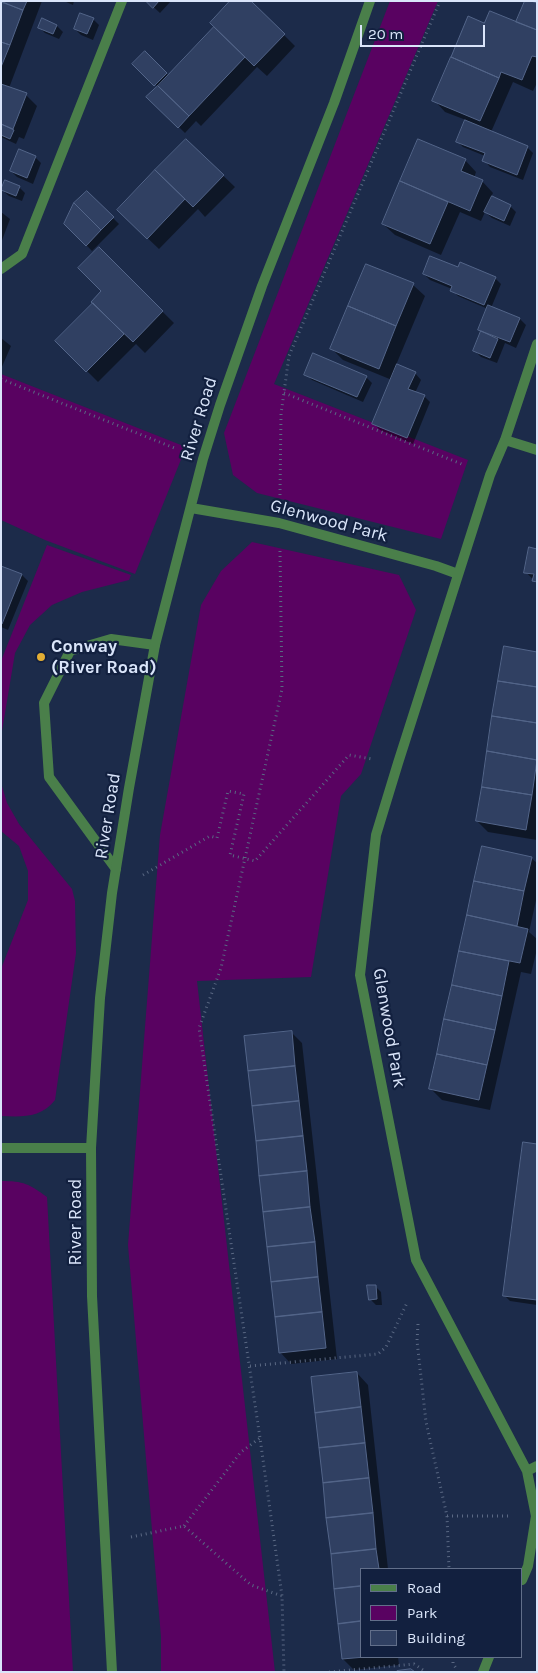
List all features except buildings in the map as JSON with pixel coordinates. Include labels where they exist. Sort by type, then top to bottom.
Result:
[{"type":"street","points":[[1,269],[22,254],[122,1]]},
{"type":"street","name":"River Road","points":[[112,1672],[92,1296],[92,1148],[100,998],[112,893],[155,645],[203,459],[259,295],[334,103],[370,1]]},
{"type":"street","name":"Glenwood Park","points":[[536,1516],[526,1471],[416,1260],[360,975],[376,835],[490,475],[505,440],[537,344]]},
{"type":"street","points":[[505,440],[537,450]]},
{"type":"street","name":"Glenwood Park","points":[[191,508],[279,523],[436,566],[458,574]]},
{"type":"street","points":[[116,869],[49,777],[44,703],[70,652],[111,638],[155,645]]},
{"type":"street","points":[[1,1148],[92,1148]]},
{"type":"street","points":[[526,1471],[537,1466]]},
{"type":"street","points":[[523,1578],[528,1566],[536,1516]]},
{"type":"street","points":[[483,1672],[490,1658]]},
{"type":"path","points":[[284,1672],[282,1596],[200,1028],[221,968],[282,689],[279,523],[281,414],[289,356],[440,1]]},
{"type":"path","points":[[1,379],[203,459]]},
{"type":"path","points":[[284,392],[490,475]]},
{"type":"path","points":[[112,893],[210,836],[217,838],[228,791],[244,794],[230,855],[255,861],[349,755],[398,763]]},
{"type":"path","points":[[250,1366],[378,1354],[386,1347],[422,1270]]},
{"type":"path","points":[[418,1323],[417,1341],[426,1422],[446,1516],[449,1568]]},
{"type":"path","points":[[104,1542],[184,1526],[241,1452],[260,1438]]},
{"type":"path","points":[[446,1516],[536,1516]]},
{"type":"path","points":[[184,1526],[251,1585],[282,1596]]},
{"type":"path","points":[[329,1672],[414,1664],[426,1672]]},
{"type":"green space","points":[[390,1],[438,1],[274,384],[468,460],[441,539],[257,493],[233,475],[224,433]]},
{"type":"green space","points":[[1,374],[186,447],[135,574],[45,540],[1,520]]},
{"type":"green space","points":[[252,542],[399,575],[416,610],[361,774],[341,796],[311,977],[197,981],[275,1672],[161,1672],[161,1637],[128,1245],[160,835],[201,605],[221,571]]},
{"type":"green space","points":[[47,545],[131,575],[129,580],[82,592],[52,605],[30,625],[15,653],[1,737],[1,661]]},
{"type":"green space","points":[[1,783],[7,803],[19,824],[72,889],[75,901],[76,953],[55,1100],[44,1110],[24,1116],[1,1116],[1,969],[28,900],[28,871],[19,846],[1,831]]},
{"type":"green space","points":[[1,1181],[26,1184],[47,1197],[73,1672],[1,1672]]},
{"type":"place","name":"Conway (River Road)","points":[[41,657]]}]
